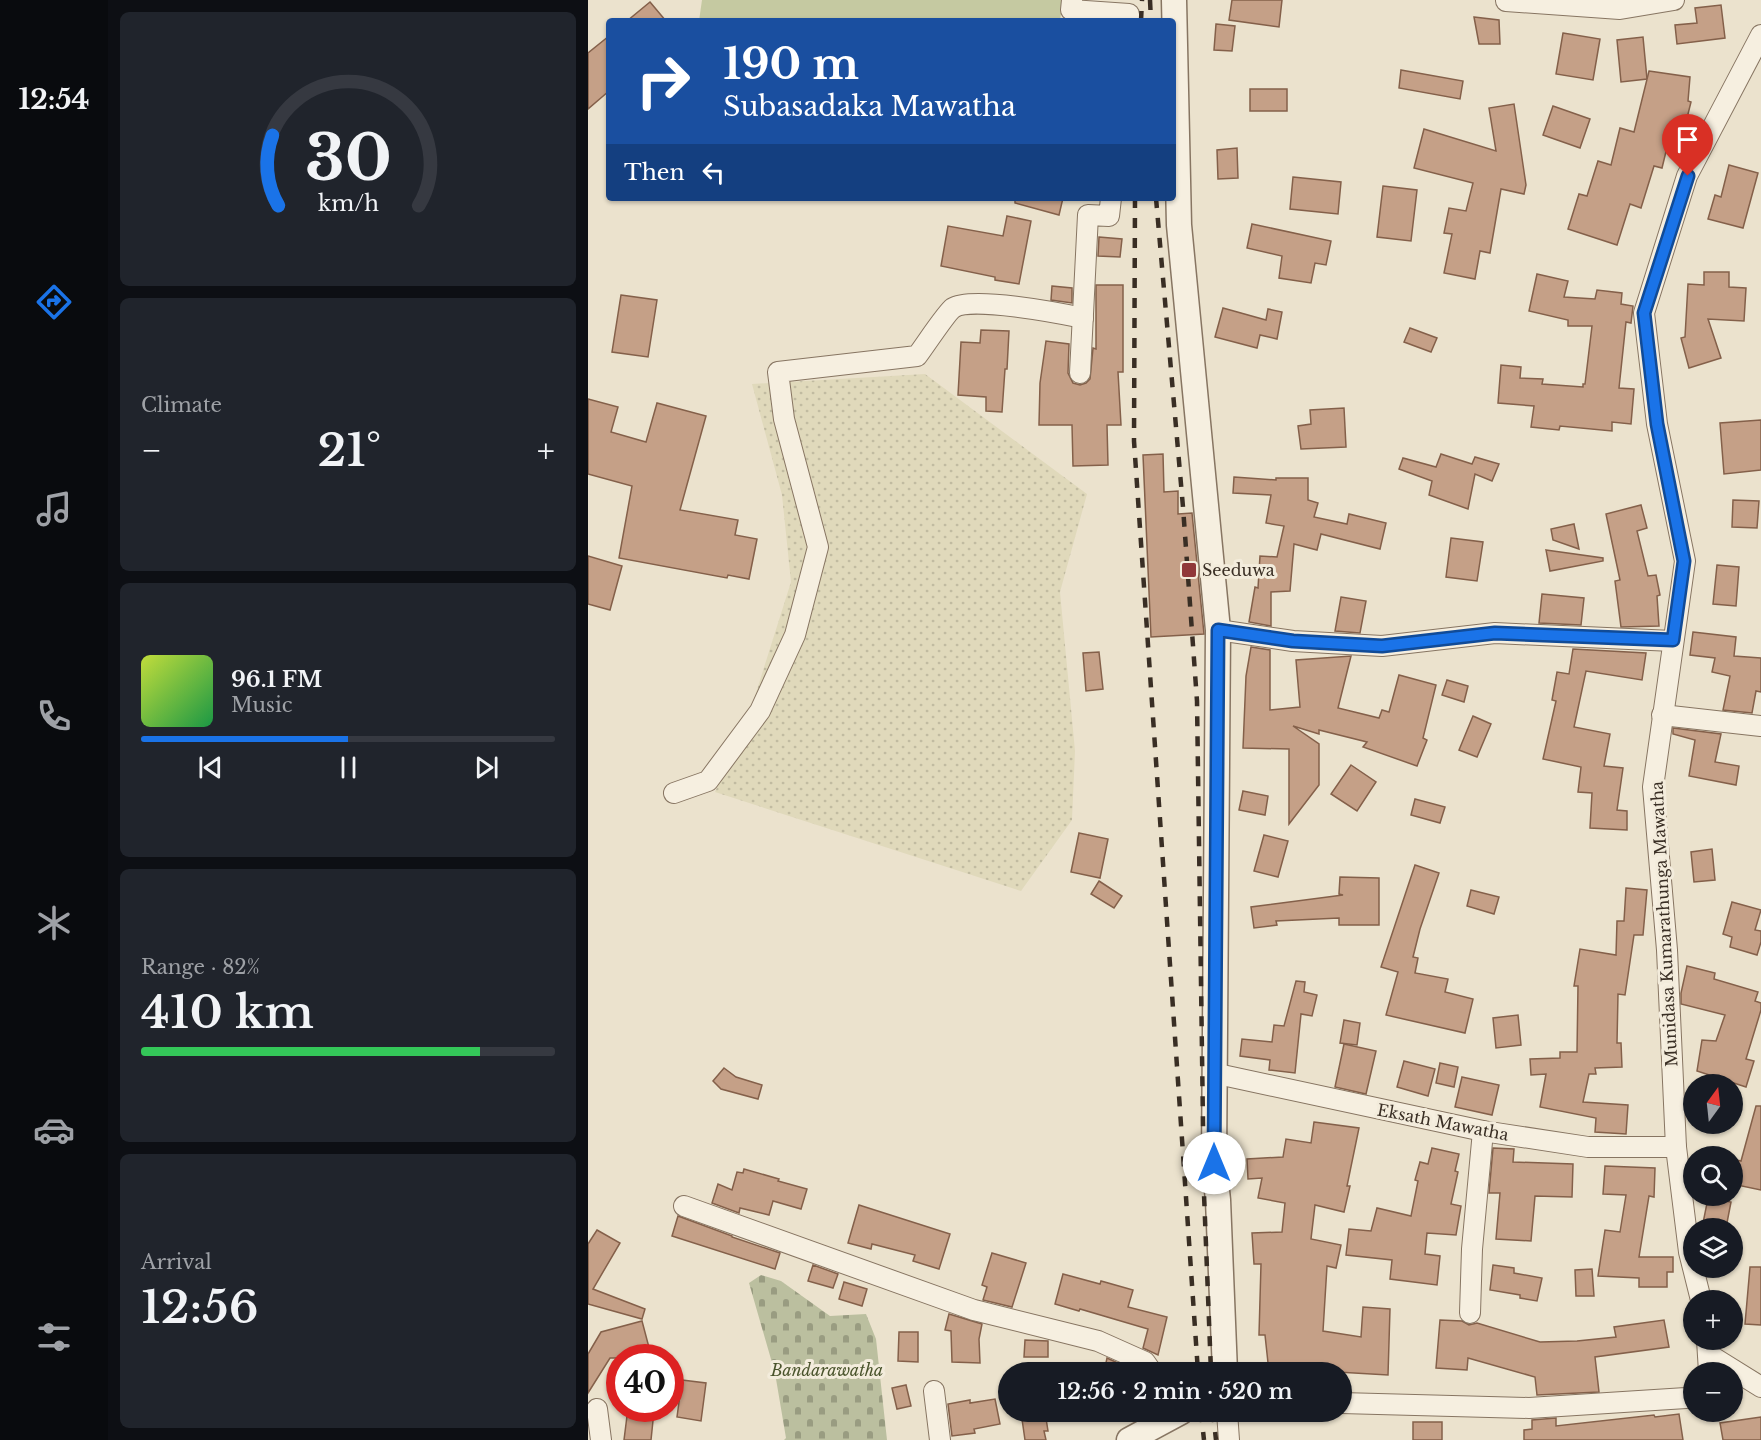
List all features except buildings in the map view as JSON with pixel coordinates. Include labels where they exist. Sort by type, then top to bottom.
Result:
[{"type":"street","points":[[1072,0],[1071,10],[1129,14],[1129,18]]},
{"type":"street","points":[[1174,0],[1174,18]]},
{"type":"street","points":[[1506,1],[1620,9],[1674,0]]},
{"type":"street","name":"Munidasa Kumarathunga Mawatha","points":[[1698,1290],[1689,1252],[1676,1147],[1667,950],[1653,787],[1684,561],[1657,424],[1644,313],[1688,176],[1761,35]]},
{"type":"street","points":[[1176,90],[1179,225],[1218,630],[1213,1073],[1214,1163],[1218,1200],[1225,1362]]},
{"type":"street","points":[[1080,373],[1088,215],[1109,216],[1111,201]]},
{"type":"street","points":[[674,793],[708,781],[760,711],[795,635],[818,547],[784,419],[778,372],[917,356],[952,308],[967,303],[1033,309],[1083,318]]},
{"type":"street","points":[[1218,630],[1293,641],[1382,646],[1495,633],[1673,640]]},
{"type":"street","points":[[1662,715],[1761,726]]},
{"type":"street","name":"Eksath Mawatha","points":[[1213,1073],[1483,1131],[1588,1148],[1676,1147]]},
{"type":"street","points":[[1470,1313],[1472,1249],[1483,1131]]},
{"type":"street","points":[[684,1206],[974,1310],[1098,1341],[1145,1362]]},
{"type":"street","points":[[1708,1356],[1761,1387]]},
{"type":"street","points":[[934,1391],[940,1440]]},
{"type":"street","points":[[1352,1403],[1529,1408],[1683,1398]]},
{"type":"street","points":[[597,1408],[601,1440]]},
{"type":"street","points":[[1129,1440],[1162,1422]]},
{"type":"street","points":[[1228,1422],[1229,1440]]},
{"type":"shaded area","points":[[925,374],[1087,494],[1060,592],[1075,751],[1072,820],[1021,891],[715,792],[749,715],[791,582],[782,495],[752,384]]},
{"type":"green space","points":[[702,0],[1063,0],[1060,18],[699,18]]},
{"type":"green space","name":"Bandarawatha","points":[[761,1275],[781,1281],[830,1316],[866,1314],[876,1339],[887,1440],[784,1440],[786,1438],[775,1373],[749,1283]]},
{"type":"railway","points":[[1141,18],[1142,0]]},
{"type":"railway","points":[[1150,0],[1151,18]]},
{"type":"railway","points":[[1135,201],[1134,441],[1197,1362]]},
{"type":"railway","points":[[1156,201],[1183,507],[1197,701],[1204,1194],[1211,1362]]},
{"type":"railway","points":[[1202,1422],[1204,1440]]},
{"type":"railway","points":[[1214,1422],[1216,1440]]},
{"type":"place","name":"Seeduwa","points":[[1189,570]]},
{"type":"route","points":[[1214,1163],[1218,630],[1293,641],[1382,646],[1495,633],[1673,640],[1684,561],[1657,424],[1644,313],[1688,176]]}]
